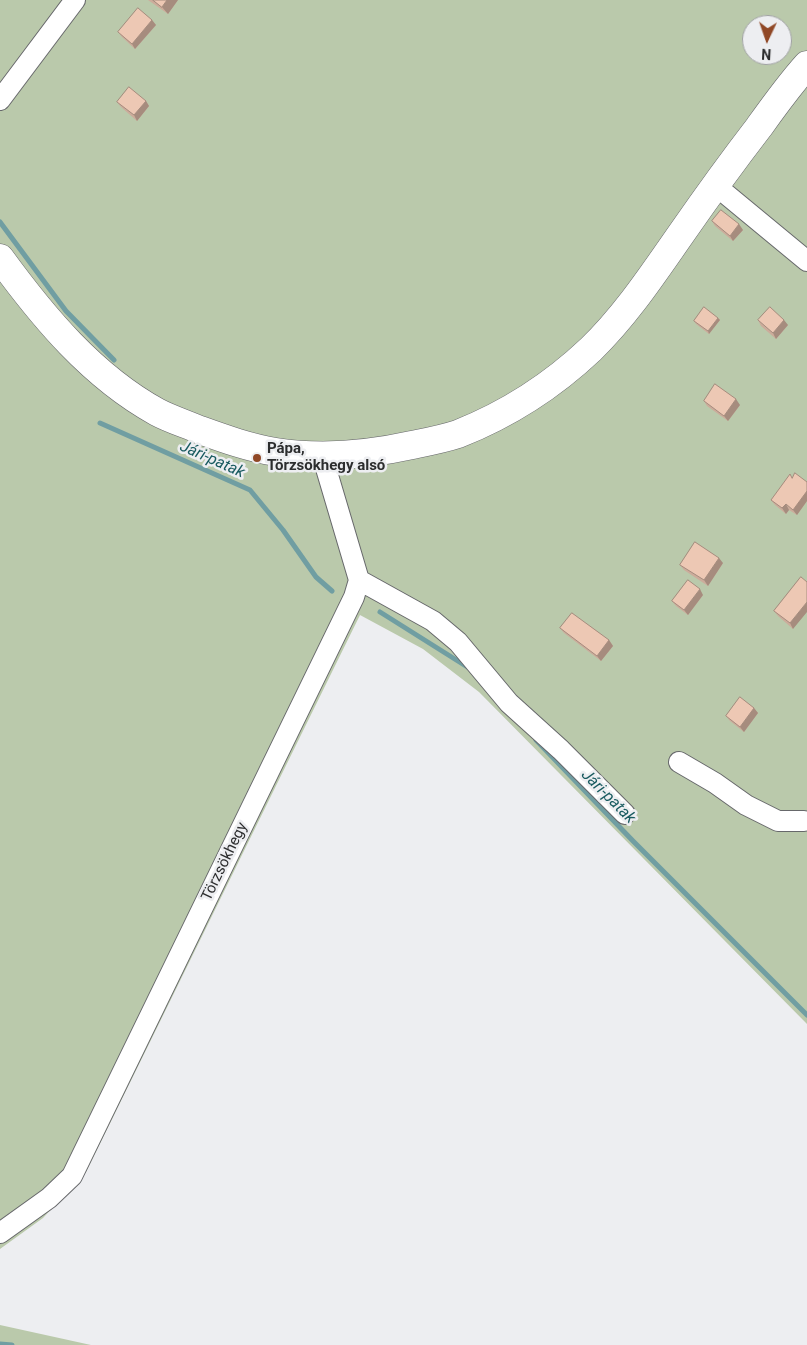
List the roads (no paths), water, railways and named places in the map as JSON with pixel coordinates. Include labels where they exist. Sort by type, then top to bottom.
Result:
[{"type":"main road","points":[[0,258],[24,291],[80,353],[102,373],[157,412],[221,438],[276,452],[346,455],[372,453],[456,435],[503,412],[534,394],[590,350],[620,319],[715,185],[807,65]]},
{"type":"street","points":[[0,100],[75,0]]},
{"type":"street","points":[[715,185],[807,262]]},
{"type":"street","points":[[322,455],[359,580],[433,621],[458,642],[509,703],[561,750],[624,814]]},
{"type":"street","name":"Törzsökhegy","points":[[0,1234],[49,1198],[72,1176],[349,606],[359,580]]},
{"type":"street","points":[[679,762],[715,783],[746,805],[778,821],[806,822]]},
{"type":"waterway","name":"Jári-patak","points":[[0,222],[66,311],[114,360]]},
{"type":"waterway","name":"Jári-patak","points":[[100,423],[250,490],[283,530],[316,577],[332,591]]},
{"type":"waterway","name":"Jári-patak","points":[[380,612],[469,668]]},
{"type":"waterway","name":"Jári-patak","points":[[536,740],[633,841],[807,1015]]},
{"type":"waterway","points":[[0,1344],[12,1345]]},
{"type":"place","name":"Pápa, Törzsökhegy alsó","points":[[257,458]]}]
